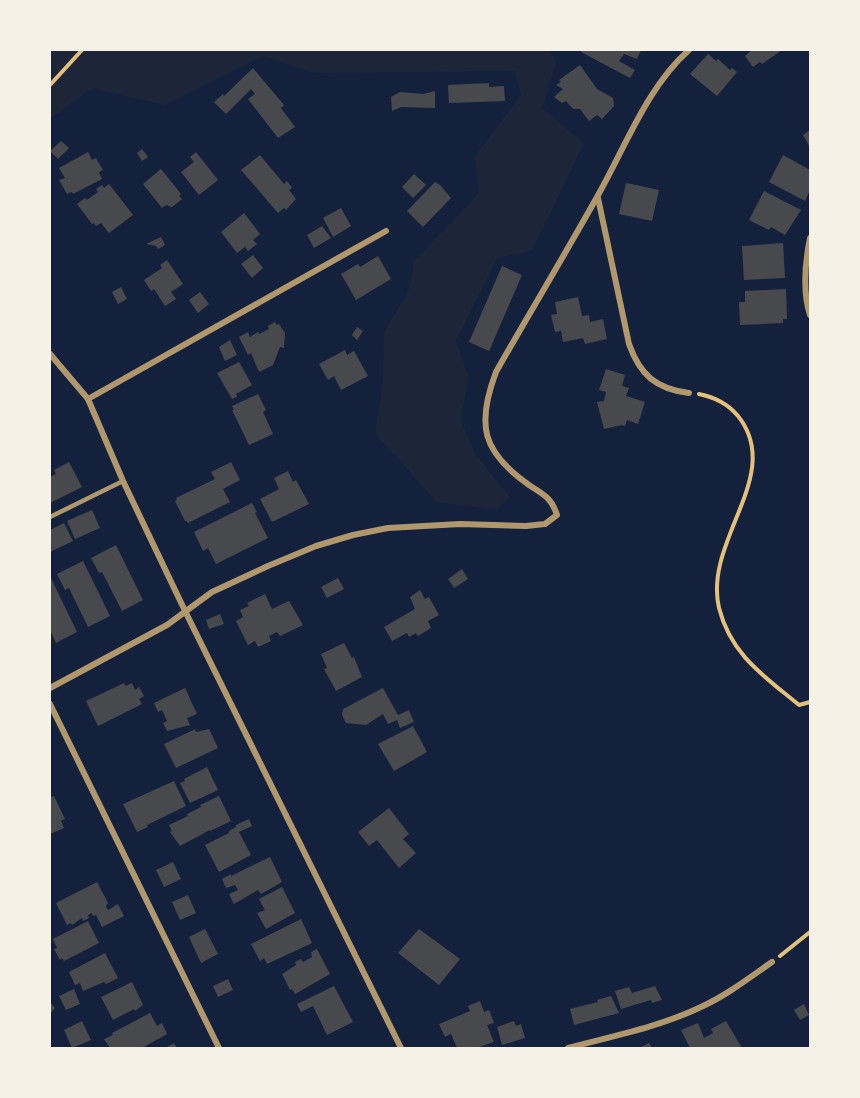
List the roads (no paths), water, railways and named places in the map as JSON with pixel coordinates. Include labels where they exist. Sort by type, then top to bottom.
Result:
[{"type":"street","points":[[50,687],[167,625],[212,592],[316,546],[353,535],[422,525],[526,526],[545,524],[557,515],[553,502],[514,474],[498,459],[488,440],[486,430],[484,419],[486,397],[496,372],[660,82],[675,62],[689,50]]},
{"type":"street","points":[[597,197],[634,359],[645,375],[658,385],[673,391],[689,393]]},
{"type":"street","points":[[88,399],[386,231]]},
{"type":"street","points":[[810,238],[805,286],[810,315]]},
{"type":"street","points":[[50,354],[88,399],[123,481],[186,613],[400,1048]]},
{"type":"street","points":[[50,704],[219,1048]]},
{"type":"street","points":[[568,1048],[659,1024],[701,1007],[735,989],[772,962]]},
{"type":"lane","points":[[50,517],[123,481]]}]
